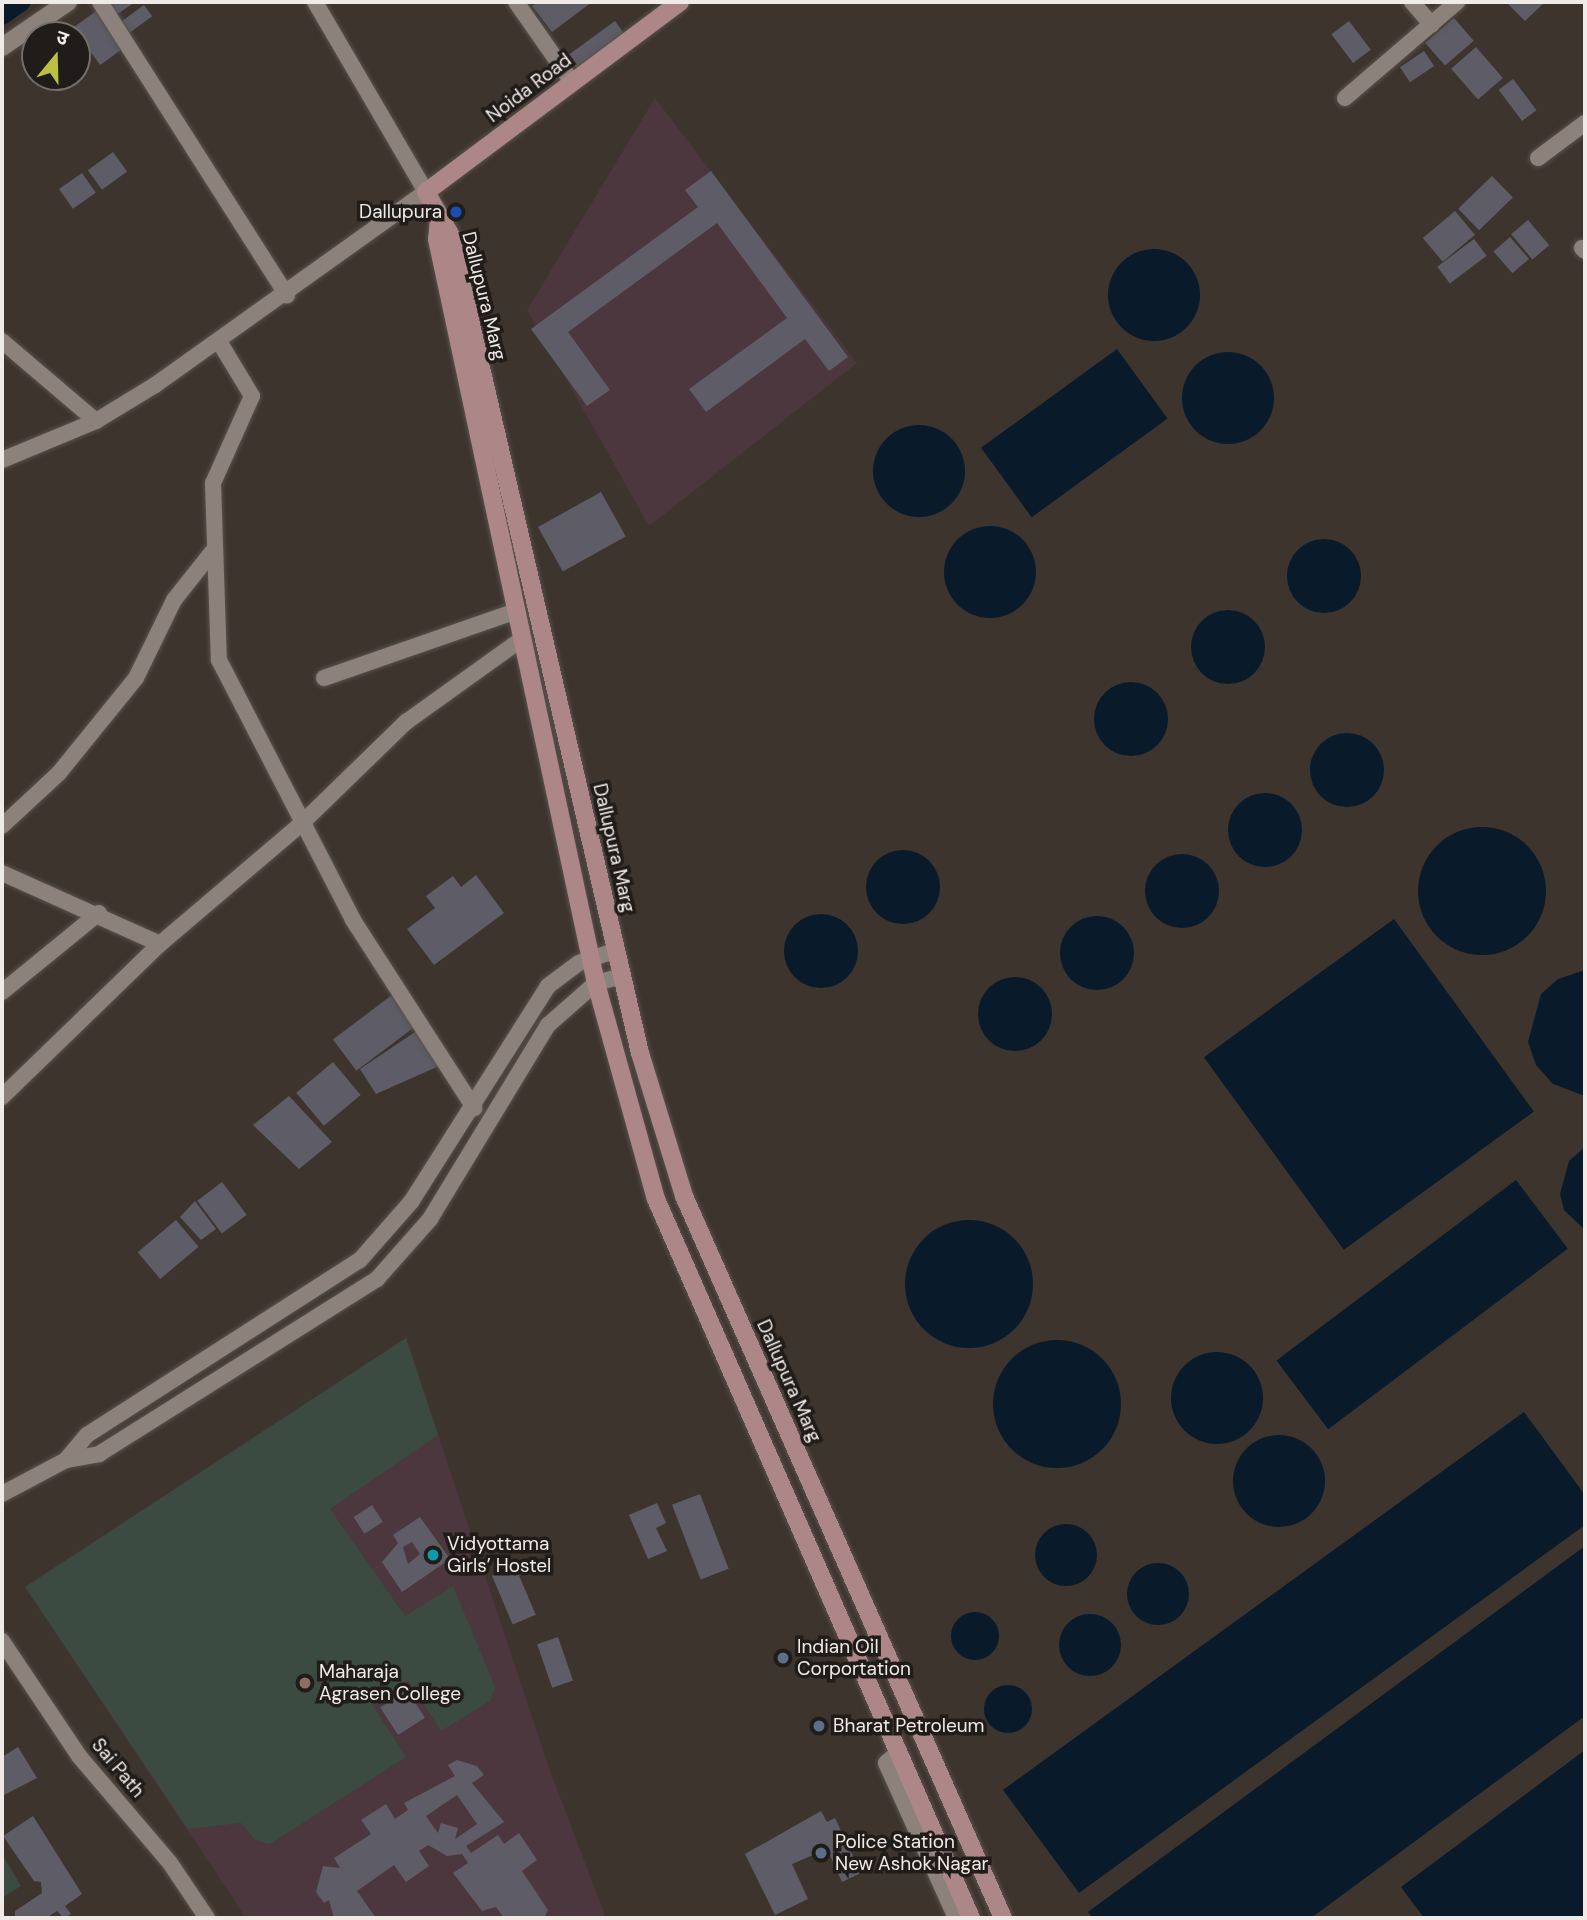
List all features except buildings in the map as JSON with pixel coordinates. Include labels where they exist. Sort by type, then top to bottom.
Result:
[{"type":"main road","name":"Noida Road","points":[[426,192],[680,2]]},
{"type":"main road","points":[[426,192],[439,218]]},
{"type":"main road","name":"Dallupura Marg","points":[[439,218],[437,239],[596,984],[656,1199],[774,1479],[900,1752],[971,1918]]},
{"type":"main road","name":"Dallupura Marg","points":[[439,218],[450,234],[622,976],[684,1196],[1003,1918]]},
{"type":"street","points":[[2,47],[68,2]]},
{"type":"street","points":[[100,2],[193,138],[287,295]]},
{"type":"street","points":[[2,460],[96,421],[220,343],[426,192],[315,2]]},
{"type":"street","points":[[516,2],[572,82]]},
{"type":"street","points":[[1412,2],[1432,25]]},
{"type":"street","points":[[1345,98],[1457,2]]},
{"type":"street","points":[[1538,158],[1585,123]]},
{"type":"street","points":[[2,341],[96,421]]},
{"type":"street","points":[[220,343],[252,396],[213,482],[212,552],[219,660],[300,825],[474,1108]]},
{"type":"street","points":[[2,826],[59,774],[136,678],[174,600],[212,552]]},
{"type":"street","points":[[324,678],[516,611]]},
{"type":"street","points":[[2,1097],[160,944],[300,825],[406,722],[522,639]]},
{"type":"street","points":[[2,873],[99,913],[160,944]]},
{"type":"street","points":[[2,992],[99,913]]},
{"type":"street","points":[[66,1460],[87,1435],[359,1260],[411,1202],[474,1108],[548,986],[592,959],[616,950]]},
{"type":"street","points":[[2,1494],[66,1460],[99,1454],[376,1279],[430,1219],[548,1025],[596,984],[622,976]]},
{"type":"street","name":"Sai Path","points":[[2,1641],[79,1756],[170,1863],[207,1918]]},
{"type":"street","points":[[900,1752],[886,1763],[956,1918]]},
{"type":"shaded area","points":[[655,98],[857,363],[649,526],[527,310]]},
{"type":"shaded area","name":"Maharaja Agrasen College","points":[[406,1338],[549,1768],[606,1918],[246,1918],[25,1587]]},
{"type":"green space","name":"Maharaja Agrasen College","points":[[406,1338],[438,1435],[330,1509],[405,1616],[453,1586],[495,1687],[490,1701],[441,1731],[408,1680],[372,1704],[406,1757],[270,1844],[255,1840],[241,1823],[188,1829],[25,1587]]},
{"type":"green space","points":[[2,1854],[21,1886],[2,1898]]},
{"type":"water","points":[[1154,249],[1172,252],[1187,262],[1197,277],[1200,295],[1197,313],[1187,328],[1172,338],[1154,341],[1136,338],[1121,328],[1111,313],[1108,295],[1111,277],[1121,262],[1136,252]]},
{"type":"water","points":[[1117,349],[1168,419],[1032,517],[981,448]]},
{"type":"water","points":[[1219,352],[1237,352],[1254,359],[1267,372],[1274,389],[1274,407],[1267,424],[1254,437],[1237,444],[1219,444],[1202,437],[1189,424],[1182,407],[1182,389],[1189,372],[1202,359]]},
{"type":"water","points":[[919,425],[937,428],[952,438],[962,453],[965,471],[962,489],[952,504],[937,514],[919,517],[901,514],[886,504],[876,489],[873,471],[876,453],[886,438],[901,428]]},
{"type":"water","points":[[990,526],[1008,529],[1023,539],[1033,554],[1036,572],[1033,590],[1023,605],[1008,615],[990,618],[972,615],[957,605],[947,590],[944,572],[947,554],[957,539],[972,529]]},
{"type":"water","points":[[1324,539],[1338,542],[1350,550],[1358,562],[1361,576],[1358,590],[1350,602],[1338,610],[1324,613],[1310,610],[1298,602],[1290,590],[1287,576],[1290,562],[1298,550],[1310,542]]},
{"type":"water","points":[[1228,610],[1242,613],[1254,621],[1262,633],[1265,647],[1262,661],[1254,673],[1242,681],[1228,684],[1214,681],[1202,673],[1194,661],[1191,647],[1194,633],[1202,621],[1214,613]]},
{"type":"water","points":[[1131,682],[1145,685],[1157,693],[1165,705],[1168,719],[1165,733],[1157,745],[1145,753],[1131,756],[1117,753],[1105,745],[1097,733],[1094,719],[1097,705],[1105,693],[1117,685]]},
{"type":"water","points":[[1347,733],[1361,736],[1373,744],[1381,756],[1384,770],[1381,784],[1373,796],[1361,804],[1347,807],[1333,804],[1321,796],[1313,784],[1310,770],[1313,756],[1321,744],[1333,736]]},
{"type":"water","points":[[1265,793],[1279,796],[1291,804],[1299,816],[1302,830],[1299,844],[1291,856],[1279,864],[1265,867],[1251,864],[1239,856],[1231,844],[1228,830],[1231,816],[1239,804],[1251,796]]},
{"type":"water","points":[[1482,827],[1506,832],[1527,846],[1541,867],[1546,891],[1541,915],[1527,936],[1506,950],[1482,955],[1458,950],[1437,936],[1423,915],[1418,891],[1423,867],[1437,846],[1458,832]]},
{"type":"water","points":[[903,850],[917,853],[929,861],[937,873],[940,887],[937,901],[929,913],[917,921],[903,924],[889,921],[877,913],[869,901],[866,887],[869,873],[877,861],[889,853]]},
{"type":"water","points":[[1182,854],[1196,857],[1208,865],[1216,877],[1219,891],[1216,905],[1208,917],[1196,925],[1182,928],[1168,925],[1156,917],[1148,905],[1145,891],[1148,877],[1156,865],[1168,857]]},
{"type":"water","points":[[821,914],[835,917],[847,925],[855,937],[858,951],[855,965],[847,977],[835,985],[821,988],[807,985],[795,977],[787,965],[784,951],[787,937],[795,925],[807,917]]},
{"type":"water","points":[[1097,916],[1111,919],[1123,927],[1131,939],[1134,953],[1131,967],[1123,979],[1111,987],[1097,990],[1083,987],[1071,979],[1063,967],[1060,953],[1063,939],[1071,927],[1083,919]]},
{"type":"water","points":[[1394,919],[1534,1112],[1344,1250],[1204,1057]]},
{"type":"water","points":[[1585,970],[1585,1096],[1553,1084],[1536,1065],[1528,1042],[1541,994],[1558,979]]},
{"type":"water","points":[[1015,977],[1029,980],[1041,988],[1049,1000],[1052,1014],[1049,1028],[1041,1040],[1029,1048],[1015,1051],[1001,1048],[989,1040],[981,1028],[978,1014],[981,1000],[989,988],[1001,980]]},
{"type":"water","points":[[1585,1147],[1585,1230],[1564,1210],[1560,1194],[1569,1161]]},
{"type":"water","points":[[1516,1180],[1568,1249],[1328,1429],[1276,1361]]},
{"type":"water","points":[[969,1220],[993,1225],[1014,1239],[1028,1260],[1033,1284],[1028,1308],[1014,1329],[993,1343],[969,1348],[945,1343],[924,1329],[910,1308],[905,1284],[910,1260],[924,1239],[945,1225]]},
{"type":"water","points":[[1057,1340],[1081,1345],[1102,1359],[1116,1380],[1121,1404],[1116,1428],[1102,1449],[1081,1463],[1057,1468],[1033,1463],[1012,1449],[998,1428],[993,1404],[998,1380],[1012,1359],[1033,1345]]},
{"type":"water","points":[[1208,1352],[1226,1352],[1243,1359],[1256,1372],[1263,1389],[1263,1407],[1256,1424],[1243,1437],[1226,1444],[1208,1444],[1191,1437],[1178,1424],[1171,1407],[1171,1389],[1178,1372],[1191,1359]]},
{"type":"water","points":[[1524,1412],[1585,1495],[1585,1525],[1079,1893],[1003,1790]]},
{"type":"water","points":[[1270,1435],[1288,1435],[1305,1442],[1318,1455],[1325,1472],[1325,1490],[1318,1507],[1305,1520],[1288,1527],[1270,1527],[1253,1520],[1240,1507],[1233,1490],[1233,1472],[1240,1455],[1253,1442]]},
{"type":"water","points":[[1060,1524],[1072,1524],[1088,1533],[1095,1543],[1095,1567],[1088,1577],[1072,1586],[1060,1586],[1049,1581],[1040,1572],[1035,1561],[1035,1549],[1040,1538],[1049,1529]]},
{"type":"water","points":[[1585,1546],[1585,1716],[1311,1918],[1093,1918],[1088,1912]]},
{"type":"water","points":[[1152,1563],[1164,1563],[1180,1572],[1187,1582],[1187,1606],[1180,1616],[1164,1625],[1152,1625],[1141,1620],[1132,1611],[1127,1600],[1127,1588],[1132,1577],[1141,1568]]},
{"type":"water","points":[[975,1612],[992,1619],[999,1636],[992,1653],[975,1660],[958,1653],[951,1636],[958,1619]]},
{"type":"water","points":[[1084,1614],[1096,1614],[1112,1623],[1119,1633],[1119,1657],[1112,1667],[1096,1676],[1084,1676],[1073,1671],[1064,1662],[1059,1651],[1059,1639],[1064,1628],[1073,1619]]},
{"type":"water","points":[[1008,1685],[1025,1692],[1032,1709],[1025,1726],[1008,1733],[991,1726],[984,1709],[991,1692]]},
{"type":"water","points":[[1585,1750],[1585,1918],[1424,1918],[1401,1887]]},
{"type":"waterway","points":[[2,16],[22,2]]},
{"type":"place","name":"Dallupura","points":[[456,212]]},
{"type":"place","name":"Vidyottama Girls’ Hostel","points":[[433,1555]]},
{"type":"place","name":"Indian Oil Corportation","points":[[783,1658]]},
{"type":"place","name":"Maharaja Agrasen College","points":[[305,1683]]},
{"type":"place","name":"Bharat Petroleum","points":[[819,1726]]},
{"type":"place","name":"Police Station New Ashok Nagar","points":[[821,1853]]}]
